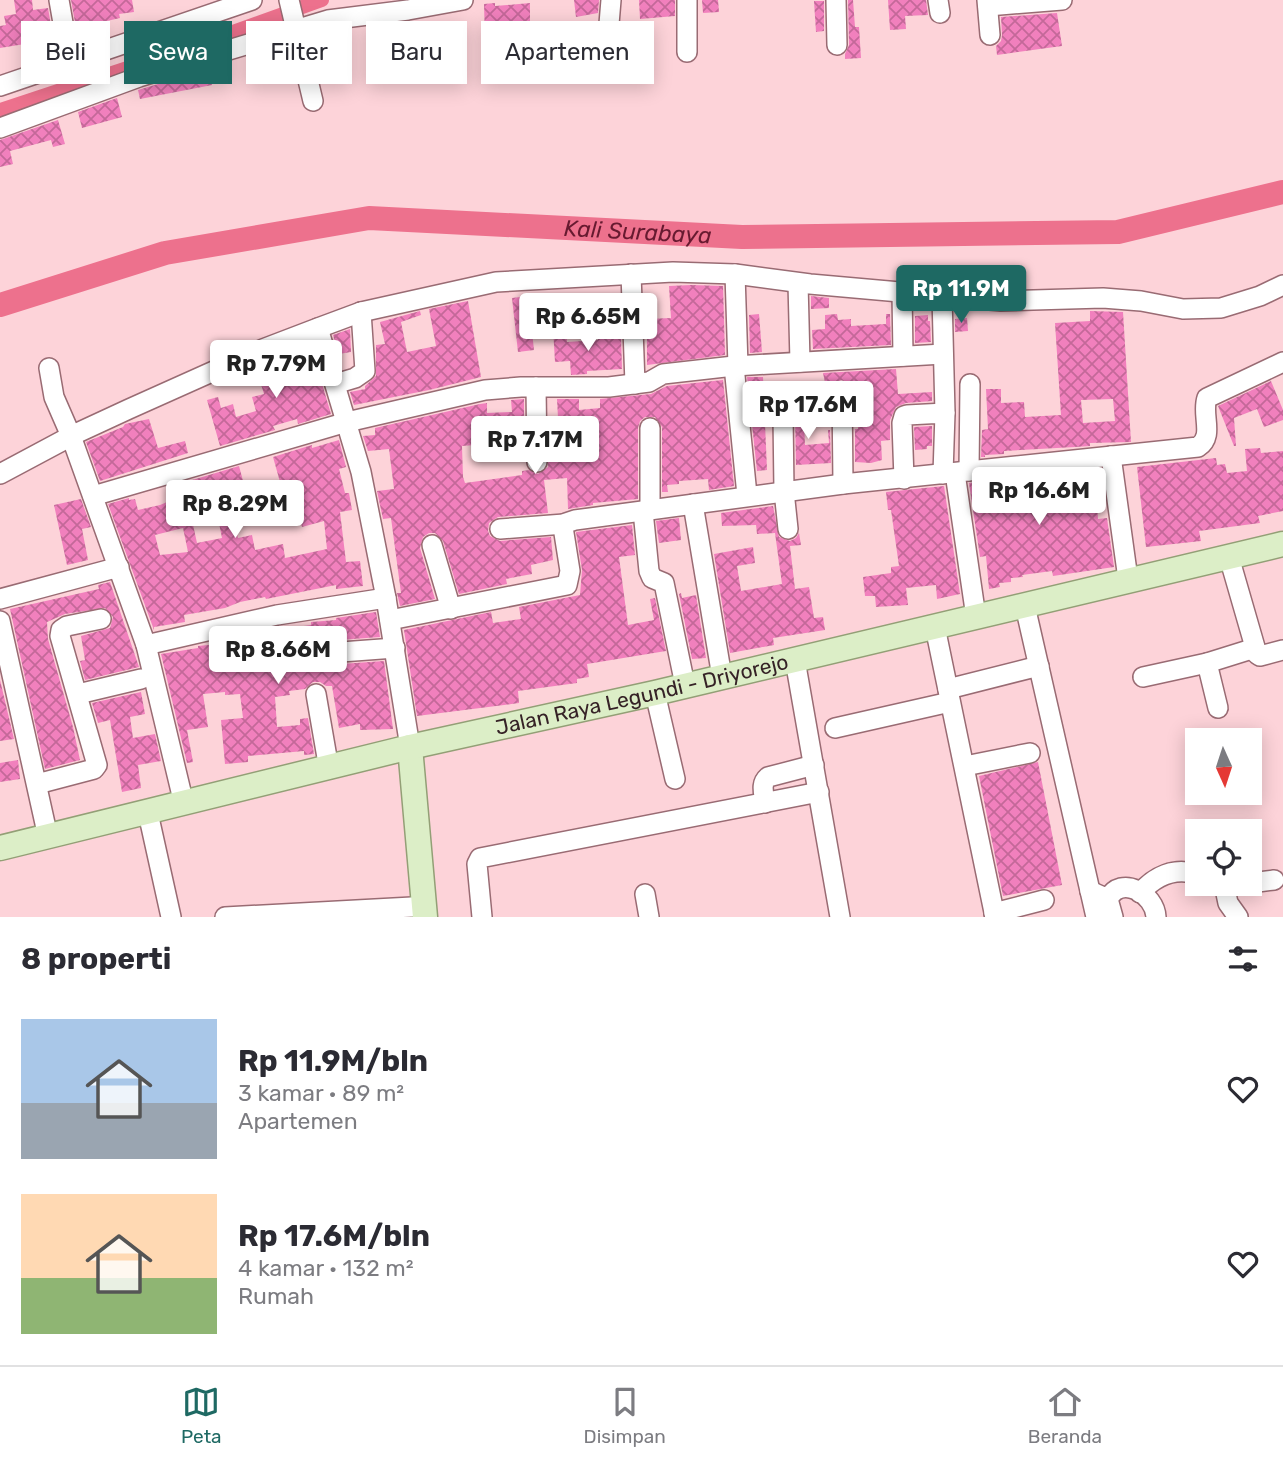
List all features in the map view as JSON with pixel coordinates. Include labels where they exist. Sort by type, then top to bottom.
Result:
[{"type":"main road","name":"Jalan Raya Legundi - Driyorejo","points":[[0,848],[410,747],[655,693],[1283,544]]},
{"type":"main road","points":[[410,747],[418,912]]},
{"type":"street","points":[[59,0],[63,21]]},
{"type":"street","points":[[110,49],[252,0]]},
{"type":"street","points":[[289,0],[295,21]]},
{"type":"street","points":[[323,21],[463,0]]},
{"type":"street","points":[[609,21],[611,0]]},
{"type":"street","points":[[687,0],[687,52]]},
{"type":"street","points":[[836,0],[837,45]]},
{"type":"street","points":[[990,35],[987,3],[1062,0]]},
{"type":"street","points":[[0,128],[139,77],[246,42]]},
{"type":"street","points":[[0,86],[21,79]]},
{"type":"street","points":[[309,84],[313,101]]},
{"type":"street","points":[[0,474],[71,436],[262,349],[361,312],[496,282],[673,272],[735,274],[798,283],[1001,301],[1102,298],[1141,301],[1183,309],[1221,308],[1260,296],[1283,285]]},
{"type":"street","points":[[631,274],[635,384]]},
{"type":"street","points":[[735,274],[736,366],[747,495]]},
{"type":"street","points":[[798,283],[800,362]]},
{"type":"street","points":[[902,292],[902,356]]},
{"type":"street","points":[[942,296],[944,413],[956,473],[976,617]]},
{"type":"street","points":[[335,384],[355,378],[365,371],[361,312]]},
{"type":"street","points":[[318,328],[361,472],[395,648],[410,747]]},
{"type":"street","points":[[93,496],[347,422],[471,393],[536,387],[609,387],[649,382],[663,374],[736,366],[943,354]]},
{"type":"street","points":[[500,529],[564,524],[575,520],[747,495],[1198,447],[1205,443],[1208,437],[1204,408],[1206,398],[1283,362]]},
{"type":"street","points":[[49,368],[54,397],[71,436],[146,645],[184,804]]},
{"type":"street","points":[[956,473],[970,384]]},
{"type":"street","points":[[536,387],[537,462]]},
{"type":"street","points":[[842,392],[843,484]]},
{"type":"street","points":[[904,479],[904,416],[944,413]]},
{"type":"street","points":[[783,415],[784,491],[788,529]]},
{"type":"street","points":[[650,428],[646,510],[649,571],[652,578],[664,583],[685,685]]},
{"type":"street","points":[[1111,456],[1129,579]]},
{"type":"street","points":[[694,503],[722,677]]},
{"type":"street","points":[[390,620],[567,585],[570,571],[564,524]]},
{"type":"street","points":[[432,545],[450,608]]},
{"type":"street","points":[[1229,556],[1259,656],[1283,650]]},
{"type":"street","points":[[0,599],[119,567]]},
{"type":"street","points":[[146,645],[277,615],[386,598]]},
{"type":"street","points":[[1025,606],[1103,902]]},
{"type":"street","points":[[37,784],[94,769],[97,765],[60,636],[61,630],[67,626],[101,619]]},
{"type":"street","points":[[0,621],[48,837]]},
{"type":"street","points":[[935,627],[995,915],[1044,900]]},
{"type":"street","points":[[341,652],[395,648]]},
{"type":"street","points":[[1143,677],[1206,663],[1255,648]]},
{"type":"street","points":[[795,660],[840,917]]},
{"type":"street","points":[[1206,663],[1218,708]]},
{"type":"street","points":[[835,728],[949,696],[1039,666]]},
{"type":"street","points":[[78,694],[141,679]]},
{"type":"street","points":[[655,693],[675,779]]},
{"type":"street","points":[[316,694],[329,769]]},
{"type":"street","points":[[965,766],[1030,752]]},
{"type":"street","points":[[765,803],[764,780],[814,765]]},
{"type":"street","points":[[482,917],[477,864],[480,858],[819,792]]},
{"type":"street","points":[[148,813],[171,917]]},
{"type":"street","points":[[1140,893],[1150,882],[1162,875],[1185,873]]},
{"type":"street","points":[[1262,882],[1274,880]]},
{"type":"street","points":[[1096,917],[1112,891],[1124,886],[1132,887],[1154,906],[1156,917]]},
{"type":"street","points":[[645,894],[649,917]]},
{"type":"street","points":[[1227,896],[1228,903],[1238,917]]},
{"type":"street","points":[[225,917],[418,912]]},
{"type":"building","points":[[14,0],[32,0],[33,10],[48,8],[50,21],[21,21],[21,45],[0,48],[0,26],[6,25],[4,16],[16,14]]},
{"type":"building","points":[[71,0],[132,0],[134,12],[119,14],[120,18],[107,21],[75,21]]},
{"type":"building","points":[[574,0],[599,0],[598,13],[576,17]]},
{"type":"building","points":[[639,0],[675,0],[675,16],[640,19]]},
{"type":"building","points":[[702,0],[718,0],[719,12],[703,13]]},
{"type":"building","points":[[848,0],[853,0],[855,27],[859,27],[861,58],[845,59],[849,45]]},
{"type":"building","points":[[888,0],[926,0],[928,15],[905,16],[906,29],[890,30]]},
{"type":"building","points":[[814,1],[824,1],[824,31],[816,32]]},
{"type":"building","points":[[495,3],[495,6],[530,3],[530,21],[484,21],[484,4]]},
{"type":"building","points":[[1057,13],[1062,46],[997,55],[996,46],[1002,35],[1001,17]]},
{"type":"building","points":[[158,84],[212,85],[140,99],[138,90]]},
{"type":"building","points":[[117,98],[122,117],[82,128],[78,112]]},
{"type":"building","points":[[58,120],[65,144],[53,147],[51,140],[10,151],[13,164],[0,167],[0,140]]},
{"type":"building","points":[[669,286],[723,286],[725,355],[647,365],[647,319],[671,318]]},
{"type":"building","points":[[528,296],[534,350],[518,352],[512,298]]},
{"type":"building","points":[[811,296],[829,298],[829,308],[811,309]]},
{"type":"building","points":[[468,301],[481,377],[354,405],[350,392],[365,389],[376,376],[376,345],[385,344],[380,322],[420,311],[421,315],[401,322],[407,352],[436,346],[429,309]]},
{"type":"building","points":[[1090,311],[1123,312],[1131,442],[1004,451],[1004,454],[981,457],[982,430],[988,429],[986,389],[1001,389],[1001,403],[1024,402],[1025,417],[1061,415],[1055,323],[1090,321]],"holes":[[[1113,399],[1115,421],[1083,423],[1081,400]]]},
{"type":"building","points":[[759,314],[762,352],[750,353],[749,315]]},
{"type":"building","points":[[837,314],[838,320],[851,319],[851,326],[886,324],[886,314],[890,314],[891,345],[813,349],[812,330],[825,329],[825,315]]},
{"type":"building","points":[[928,315],[931,342],[915,343],[915,316]]},
{"type":"building","points":[[967,318],[968,331],[955,332],[955,319]]},
{"type":"building","points":[[566,327],[567,342],[621,335],[622,369],[587,371],[587,374],[571,375],[570,361],[555,362],[553,328]]},
{"type":"building","points":[[350,329],[351,352],[339,354],[333,335]]},
{"type":"building","points":[[311,347],[331,414],[298,424],[297,419],[273,426],[275,430],[220,446],[207,400],[218,397],[221,408],[233,404],[236,417],[256,411],[252,397],[264,394],[256,368],[305,354],[303,349]]},
{"type":"building","points":[[896,369],[898,394],[932,392],[932,401],[906,403],[896,407],[890,420],[890,440],[881,441],[882,460],[871,463],[855,462],[855,429],[858,429],[856,385],[841,380],[831,387],[826,387],[823,373]]},
{"type":"building","points":[[747,377],[763,377],[767,470],[757,471]]},
{"type":"building","points":[[723,380],[734,486],[709,490],[708,479],[679,481],[679,484],[667,485],[668,492],[662,492],[662,427],[655,417],[645,417],[638,428],[638,499],[593,503],[568,509],[567,478],[544,480],[548,513],[498,517],[489,523],[488,531],[490,536],[500,541],[551,537],[553,560],[531,565],[532,574],[506,579],[507,584],[459,594],[443,541],[435,533],[429,533],[423,537],[420,548],[435,599],[400,606],[397,593],[401,593],[391,518],[383,519],[377,491],[394,489],[389,449],[368,451],[363,436],[375,435],[375,428],[480,404],[487,403],[487,413],[512,412],[511,400],[524,399],[524,427],[474,431],[475,445],[462,446],[463,477],[465,483],[522,475],[522,471],[529,470],[538,474],[548,467],[549,419],[558,418],[557,399],[579,399],[579,410],[600,408],[600,399],[651,394],[667,386]]},
{"type":"building","points":[[1271,381],[1283,410],[1283,420],[1264,427],[1257,409],[1234,418],[1234,446],[1218,406]]},
{"type":"building","points":[[803,400],[805,445],[829,443],[830,430],[831,463],[796,465],[795,415],[787,401]]},
{"type":"building","points":[[149,419],[158,448],[185,441],[188,453],[100,481],[86,442],[125,424]]},
{"type":"building","points":[[932,426],[932,446],[915,450],[914,427]]},
{"type":"building","points":[[339,440],[346,467],[339,469],[345,493],[349,493],[352,510],[340,512],[346,562],[360,561],[363,586],[336,589],[336,585],[240,602],[225,608],[184,615],[185,622],[154,627],[154,630],[108,504],[129,498],[135,499],[138,510],[160,505],[172,500],[169,487],[239,466],[248,499],[231,504],[238,538],[252,535],[255,550],[283,544],[285,558],[327,549],[324,521],[302,527],[294,498],[263,506],[260,493],[282,489],[273,457],[312,445],[312,448]],"holes":[[[217,513],[222,538],[197,543],[192,520]],[[183,528],[188,552],[160,555],[155,535]]]},
{"type":"building","points":[[1260,448],[1261,453],[1283,451],[1283,511],[1258,516],[1260,523],[1199,531],[1201,541],[1146,547],[1137,467],[1216,458],[1217,465],[1225,464],[1227,473],[1247,471],[1245,449]]},
{"type":"building","points":[[1086,471],[1089,503],[1097,502],[1098,519],[1107,518],[1114,567],[1053,576],[1052,571],[1022,575],[1023,577],[1011,578],[1011,582],[999,583],[1000,587],[989,589],[986,556],[980,557],[969,483]]},
{"type":"building","points":[[944,486],[960,594],[937,599],[936,585],[906,588],[908,605],[876,607],[875,596],[865,596],[863,577],[891,573],[891,567],[899,566],[886,492]]},
{"type":"building","points":[[81,499],[91,527],[82,529],[88,560],[67,565],[54,505]]},
{"type":"building","points":[[773,506],[779,537],[790,541],[799,533],[801,545],[790,546],[795,589],[809,587],[814,618],[823,617],[825,630],[773,638],[774,645],[730,653],[714,554],[753,547],[755,563],[737,566],[741,591],[782,584],[775,533],[757,534],[756,525],[722,526],[721,513]]},
{"type":"building","points":[[679,518],[681,540],[659,543],[656,521]]},
{"type":"building","points":[[632,525],[635,555],[619,557],[628,625],[654,620],[650,599],[655,598],[666,651],[587,664],[589,677],[577,679],[577,683],[518,691],[519,703],[417,716],[404,630],[491,612],[493,623],[521,619],[519,607],[580,595],[582,570],[576,532]]},
{"type":"building","points":[[110,582],[139,667],[85,680],[80,661],[85,660],[81,636],[110,628],[113,617],[105,608],[65,614],[47,622],[48,639],[80,760],[45,769],[10,609],[99,589],[98,585]]},
{"type":"building","points":[[681,593],[682,598],[696,595],[706,658],[692,659],[679,594]]},
{"type":"building","points":[[376,612],[380,637],[339,640],[330,646],[329,654],[331,659],[341,664],[384,661],[393,729],[360,730],[360,724],[339,728],[332,686],[313,682],[305,689],[289,691],[290,695],[275,697],[277,727],[300,725],[300,719],[308,718],[314,754],[304,755],[304,751],[248,756],[248,762],[225,764],[221,720],[243,718],[240,694],[203,694],[208,727],[187,730],[193,762],[187,763],[161,654],[198,646],[265,639],[264,633],[275,630]]},
{"type":"building","points":[[0,680],[14,739],[0,741]]},
{"type":"building","points":[[141,692],[145,714],[130,717],[133,738],[155,734],[161,761],[138,765],[141,788],[122,792],[110,720],[98,723],[92,703]]},
{"type":"building","points":[[18,760],[20,779],[0,782],[0,763]]},
{"type":"building","points":[[1038,762],[1062,885],[1003,896],[979,776]]},
{"type":"waterway","points":[[0,110],[188,48],[322,0]]},
{"type":"waterway","name":"Kali Surabaya","points":[[0,305],[165,253],[369,218],[742,237],[1118,232],[1283,192]]}]
